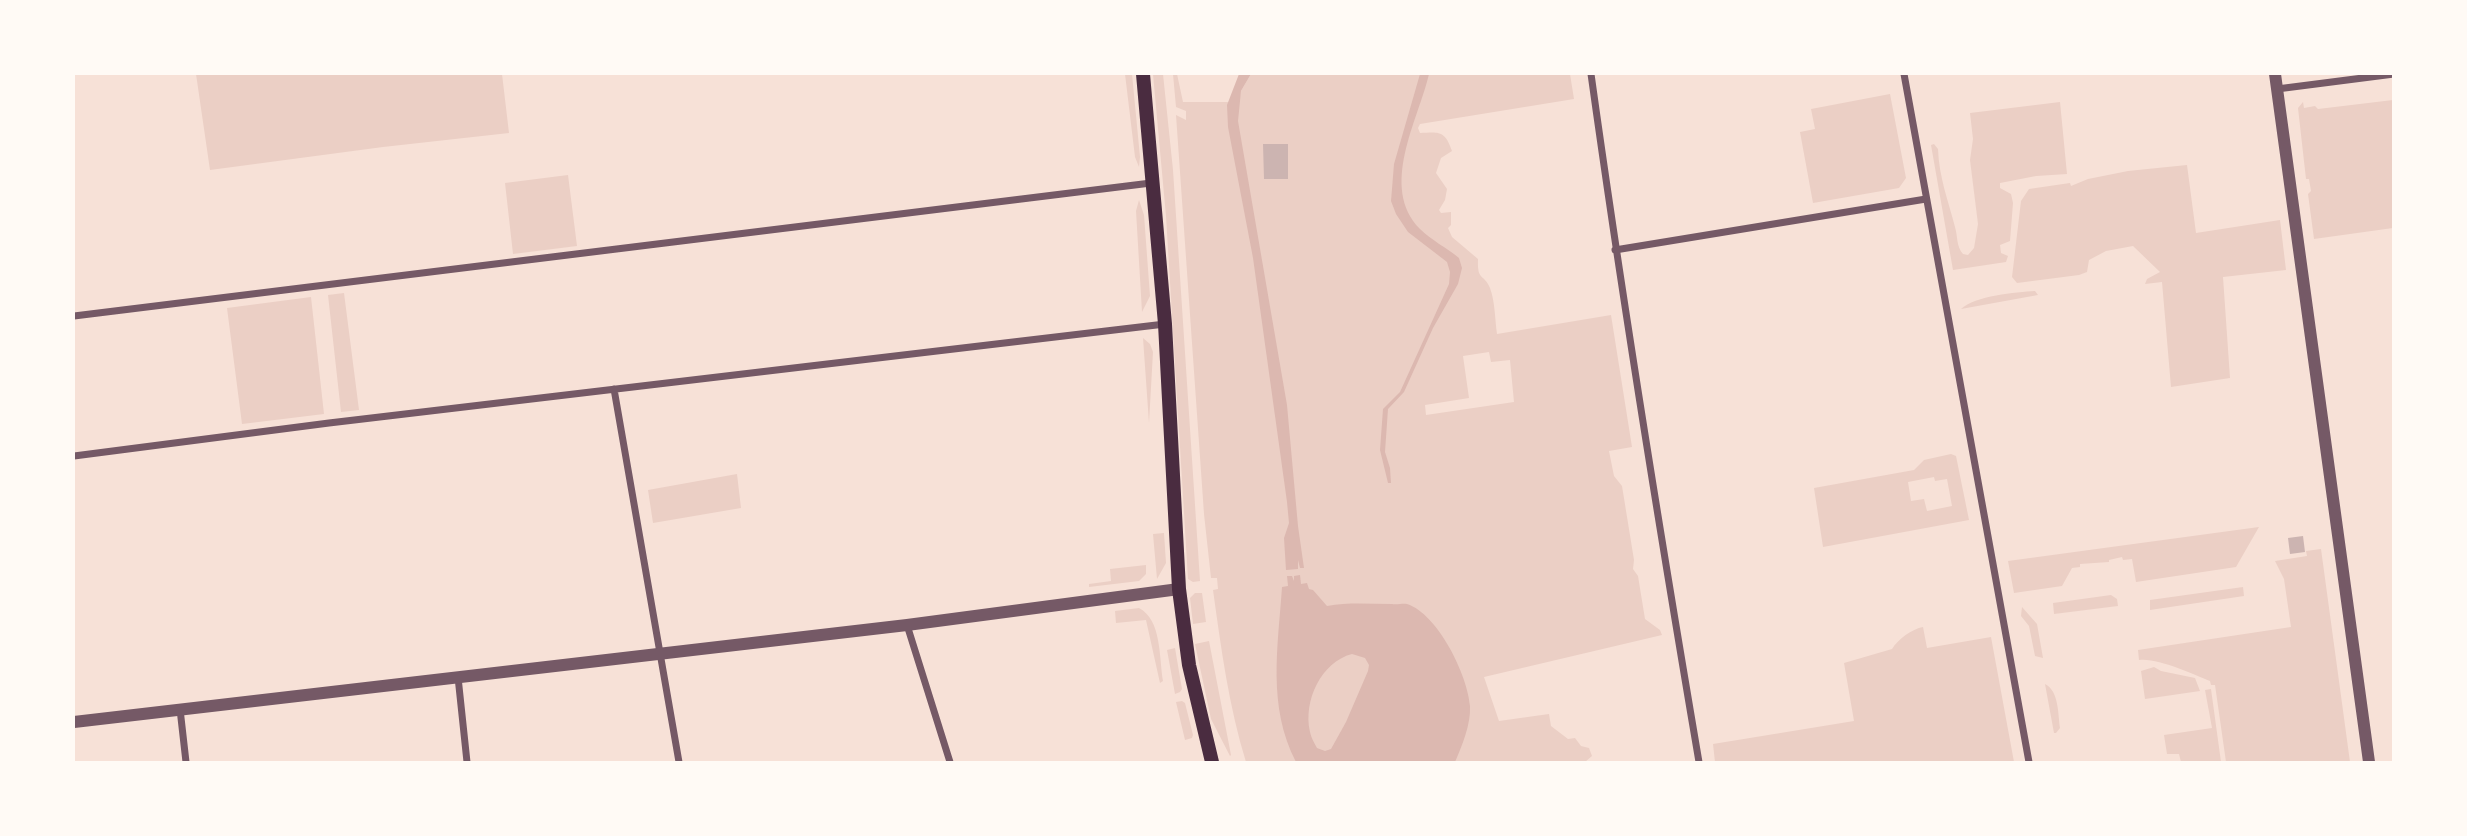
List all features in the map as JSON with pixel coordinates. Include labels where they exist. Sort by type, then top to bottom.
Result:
[{"type":"main road","points":[[1143,74],[1165,324],[1180,589],[1189,665],[1212,762]]},
{"type":"street","points":[[1591,74],[1615,250],[1699,762]]},
{"type":"street","points":[[1904,74],[2029,762]]},
{"type":"street","points":[[2275,74],[2369,762]]},
{"type":"street","points":[[2277,89],[2393,74]]},
{"type":"street","points":[[74,316],[1151,183]]},
{"type":"street","points":[[1615,250],[1926,199]]},
{"type":"street","points":[[74,456],[1165,324]]},
{"type":"street","points":[[614,389],[680,762]]},
{"type":"street","points":[[74,722],[907,625],[1180,589]]},
{"type":"street","points":[[907,625],[950,762]]},
{"type":"street","points":[[458,676],[467,762]]},
{"type":"street","points":[[180,709],[186,762]]},
{"type":"shaded area","points":[[196,74],[502,74],[509,133],[210,170]]},
{"type":"shaded area","points":[[1125,74],[1132,74],[1139,167],[1135,157]]},
{"type":"shaded area","points":[[1153,74],[1163,74],[1173,170],[1200,581],[1193,582],[1188,579],[1166,216]]},
{"type":"shaded area","points":[[1173,74],[1177,74],[1183,102],[1228,102],[1238,105],[1241,91],[1251,74],[1570,74],[1574,99],[1420,124],[1418,128],[1420,133],[1432,132],[1444,136],[1452,151],[1441,158],[1436,173],[1447,189],[1439,210],[1441,213],[1451,212],[1451,225],[1448,228],[1452,237],[1478,259],[1480,274],[1492,293],[1497,334],[1611,315],[1632,447],[1609,451],[1614,476],[1622,486],[1634,560],[1633,569],[1638,576],[1645,619],[1660,630],[1662,635],[1484,677],[1499,721],[1549,714],[1551,726],[1568,739],[1575,738],[1581,746],[1589,748],[1592,756],[1585,762],[1246,762],[1226,677],[1213,590],[1218,589],[1217,578],[1211,578],[1204,514],[1176,115],[1186,120],[1186,111],[1176,107]],"holes":[[[1489,352],[1491,362],[1510,360],[1514,402],[1426,415],[1425,405],[1469,398],[1463,356]]]},
{"type":"shaded area","points":[[1239,74],[1251,74],[1241,91],[1238,121],[1287,405],[1304,568],[1300,568],[1298,560],[1298,569],[1286,570],[1284,538],[1289,523],[1287,502],[1253,258],[1228,127],[1227,105]]},
{"type":"shaded area","points":[[1420,74],[1429,74],[1405,153],[1403,194],[1408,212],[1420,229],[1459,258],[1462,268],[1458,284],[1433,328],[1404,392],[1388,409],[1385,452],[1391,483],[1388,483],[1380,450],[1383,409],[1400,392],[1449,284],[1450,272],[1447,262],[1408,232],[1391,201],[1394,164]]},
{"type":"shaded area","points":[[1890,94],[1906,178],[1899,188],[1813,203],[1800,132],[1815,129],[1811,109]]},
{"type":"shaded area","points":[[2393,100],[2393,228],[2314,239],[2308,194],[2311,191],[2309,179],[2306,179],[2298,108],[2303,102],[2304,108],[2315,106],[2318,109]]},
{"type":"shaded area","points":[[2060,102],[2067,174],[2036,176],[2000,183],[2000,188],[2011,194],[2013,203],[2010,241],[2000,245],[2001,253],[2008,256],[2006,262],[1953,270],[1931,145],[1934,144],[1938,149],[1942,179],[1959,248],[1963,254],[1968,255],[1974,248],[1978,224],[1970,160],[1973,139],[1970,113]]},
{"type":"shaded area","points":[[2187,165],[2196,233],[2280,220],[2286,270],[2223,277],[2230,378],[2171,387],[2162,282],[2145,284],[2147,279],[2160,272],[2133,246],[2106,251],[2089,260],[2087,272],[2079,275],[2017,283],[2012,277],[2021,201],[2029,189],[2070,183],[2071,186],[2088,179],[2128,171]]},
{"type":"shaded area","points":[[568,175],[577,246],[513,254],[505,183]]},
{"type":"shaded area","points":[[1139,200],[1144,215],[1150,296],[1142,312],[1136,211]]},
{"type":"shaded area","points":[[2035,291],[2038,295],[1961,309],[1986,298]]},
{"type":"shaded area","points":[[344,293],[359,410],[341,412],[328,295]]},
{"type":"shaded area","points":[[311,297],[324,414],[242,424],[227,308]]},
{"type":"shaded area","points":[[1143,338],[1150,344],[1153,352],[1149,423]]},
{"type":"shaded area","points":[[1951,454],[1956,456],[1969,520],[1823,547],[1814,488],[1914,470],[1924,460]],"holes":[[[1934,477],[1935,481],[1947,479],[1952,506],[1927,511],[1924,499],[1911,501],[1908,482]]]},
{"type":"shaded area","points":[[737,474],[741,508],[653,523],[648,490]]},
{"type":"shaded area","points":[[2259,527],[2236,567],[2136,582],[2132,559],[2123,560],[2122,557],[2109,562],[2080,564],[2080,567],[2072,568],[2062,586],[2014,593],[2008,561]]},
{"type":"shaded area","points":[[1164,533],[1166,563],[1157,579],[1153,534]]},
{"type":"shaded area","points":[[2321,549],[2350,762],[2226,762],[2215,685],[2174,667],[2155,661],[2139,660],[2138,650],[2291,627],[2284,579],[2275,561],[2307,556],[2306,551]]},
{"type":"shaded area","points":[[1146,565],[1146,574],[1139,581],[1089,587],[1089,584],[1111,581],[1110,569]]},
{"type":"shaded area","points":[[1300,575],[1301,584],[1307,583],[1309,589],[1327,606],[1405,604],[1419,610],[1430,620],[1457,663],[1468,693],[1469,720],[1455,762],[1296,762],[1281,719],[1277,676],[1282,587],[1288,586],[1287,576],[1292,576],[1294,581],[1294,576]],"holes":[[[1352,654],[1365,658],[1369,665],[1368,671],[1346,722],[1331,749],[1325,751],[1317,748],[1310,734],[1309,720],[1309,708],[1317,684],[1331,665],[1341,658]]]},
{"type":"shaded area","points":[[2243,587],[2244,596],[2150,610],[2150,600]]},
{"type":"shaded area","points":[[1195,593],[1202,593],[1206,622],[1193,624],[1190,598]]},
{"type":"shaded area","points":[[2111,595],[2117,599],[2118,606],[2054,614],[2053,603]]},
{"type":"shaded area","points":[[2022,607],[2037,624],[2043,658],[2035,656],[2029,626],[2021,616]]},
{"type":"shaded area","points":[[1139,608],[1152,621],[1156,630],[1163,681],[1160,683],[1146,620],[1116,623],[1115,611]]},
{"type":"shaded area","points":[[1923,627],[1927,648],[1991,637],[2014,762],[1715,762],[1713,744],[1854,721],[1844,663],[1892,649],[1906,635]]},
{"type":"shaded area","points":[[1209,641],[1230,756],[1211,719],[1195,644]]},
{"type":"shaded area","points":[[1175,648],[1182,689],[1175,694],[1167,650]]},
{"type":"shaded area","points":[[2154,667],[2195,678],[2200,691],[2145,699],[2141,671]]},
{"type":"shaded area","points":[[2045,684],[2050,687],[2057,703],[2060,728],[2056,733],[2054,733]]},
{"type":"shaded area","points":[[2211,689],[2221,762],[2181,762],[2179,754],[2167,754],[2164,735],[2212,728],[2205,690]]},
{"type":"shaded area","points":[[1176,702],[1185,703],[1193,735],[1185,740]]},
{"type":"building","points":[[1263,144],[1288,144],[1288,179],[1264,179]]},
{"type":"building","points":[[2303,536],[2305,552],[2290,554],[2288,538]]}]
